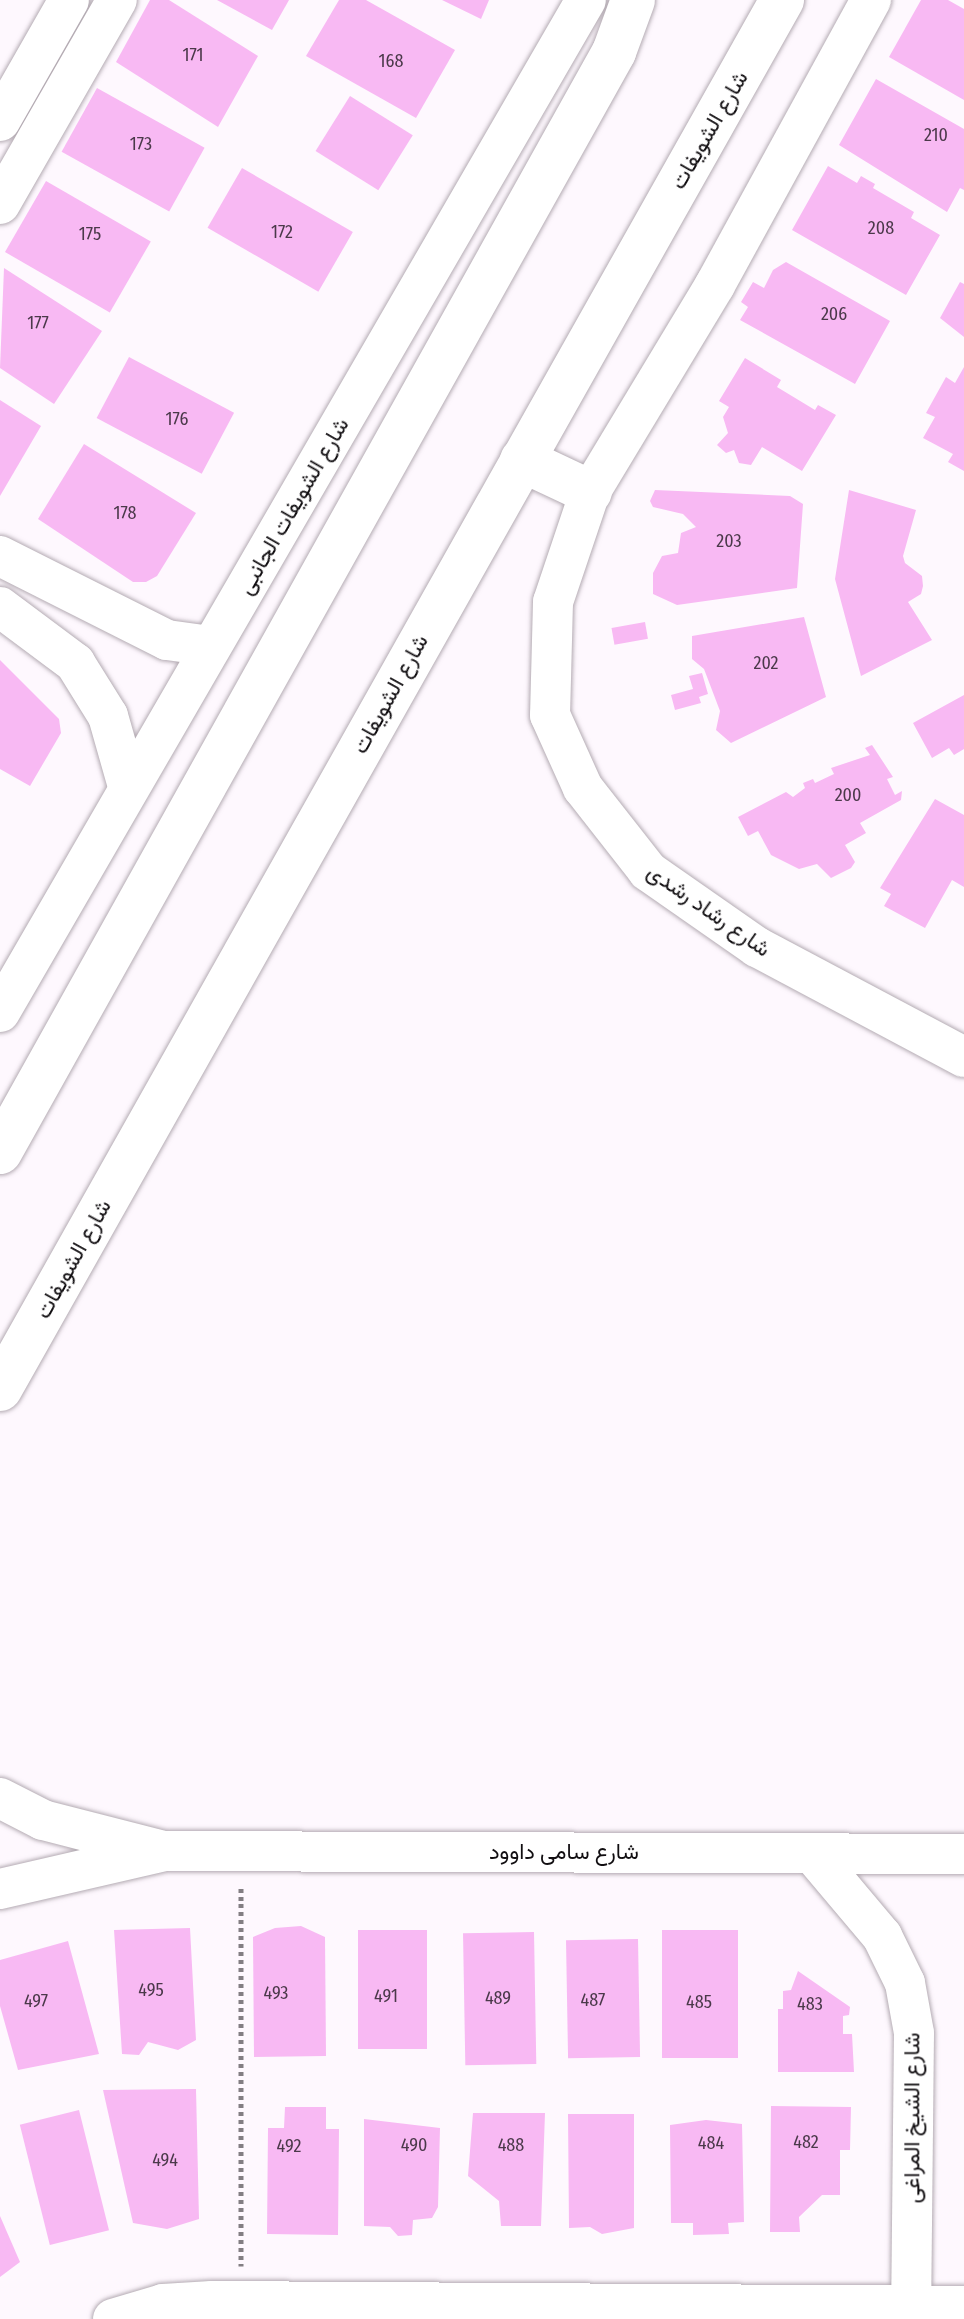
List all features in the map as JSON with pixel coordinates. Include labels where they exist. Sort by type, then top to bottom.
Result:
[{"type":"main road","points":[[0,1152],[606,66],[633,0]]},
{"type":"main road","name":"شارع الشويفات","points":[[0,1389],[782,0]]},
{"type":"main road","points":[[522,460],[590,492]]},
{"type":"street","points":[[5,100],[69,0]]},
{"type":"street","points":[[0,204],[117,0]]},
{"type":"street","name":"شارع الشويفات الجانبى","points":[[0,1012],[128,786],[586,0]]},
{"type":"street","points":[[590,492],[715,285],[871,0]]},
{"type":"street","name":"شارع رشاد رشدى","points":[[590,492],[553,602],[550,715],[583,788],[648,871],[757,947],[964,1057]]},
{"type":"street","points":[[0,556],[167,640],[211,646]]},
{"type":"street","points":[[0,607],[75,663],[108,716],[128,786]]},
{"type":"street","name":"شارع سامى داوود","points":[[0,1798],[43,1820],[164,1851]]},
{"type":"street","name":"شارع سامى داوود","points":[[0,1889],[164,1851],[964,1854]]},
{"type":"street","name":"شارع الشيخ المراغى","points":[[812,1853],[882,1936],[905,1983],[914,2033],[911,2312]]},
{"type":"street","points":[[113,2319],[163,2304],[241,2301],[497,2311],[911,2312],[964,2306]]},
{"type":"path","points":[[241,1851],[241,2301]]},
{"type":"building","points":[[150,0],[169,0],[258,56],[218,127],[116,62]]},
{"type":"building","points":[[217,0],[289,0],[272,30]]},
{"type":"building","points":[[339,0],[366,0],[455,50],[416,118],[306,56]]},
{"type":"building","points":[[442,0],[489,0],[481,19]]},
{"type":"building","points":[[921,0],[948,0],[964,9],[964,100],[889,57]]},
{"type":"building","points":[[876,79],[964,129],[964,190],[960,188],[947,212],[839,145]]},
{"type":"building","points":[[97,88],[205,148],[169,211],[62,152]]},
{"type":"building","points":[[350,96],[413,135],[378,190],[316,151]]},
{"type":"building","points":[[828,166],[857,183],[861,176],[875,184],[873,188],[914,212],[911,218],[940,235],[906,295],[792,230]]},
{"type":"building","points":[[242,168],[353,232],[318,292],[208,228]]},
{"type":"building","points":[[46,181],[151,241],[110,313],[5,252]]},
{"type":"building","points":[[786,262],[890,321],[855,384],[740,320],[748,307],[741,302],[753,282],[764,288],[773,270]]},
{"type":"building","points":[[4,268],[102,331],[54,404],[0,368]]},
{"type":"building","points":[[960,282],[964,284],[964,337],[940,318]]},
{"type":"building","points":[[129,357],[234,413],[202,474],[97,418]]},
{"type":"building","points":[[745,358],[781,380],[777,387],[815,410],[818,405],[836,415],[802,471],[762,447],[751,465],[739,463],[734,450],[726,453],[717,445],[728,433],[723,417],[729,407],[719,401]]},
{"type":"building","points":[[964,367],[964,471],[948,462],[953,454],[923,438],[935,417],[926,413],[946,377],[955,383]]},
{"type":"building","points":[[0,400],[41,426],[0,496]]},
{"type":"building","points":[[84,444],[196,513],[157,576],[146,582],[133,582],[38,519]]},
{"type":"building","points":[[655,490],[790,496],[803,504],[797,588],[677,605],[653,594],[653,573],[662,556],[678,553],[681,533],[696,527],[683,514],[653,507],[650,501]]},
{"type":"building","points":[[849,490],[916,510],[903,556],[905,563],[922,576],[923,586],[921,594],[908,602],[932,640],[861,676],[835,579]]},
{"type":"building","points":[[804,617],[826,697],[731,743],[716,730],[720,711],[704,669],[692,659],[692,636]]},
{"type":"building","points":[[645,622],[648,639],[614,645],[612,628]]},
{"type":"building","points":[[0,660],[59,719],[61,733],[30,786],[0,769]]},
{"type":"building","points":[[702,673],[708,694],[699,697],[701,703],[675,710],[671,695],[693,689],[689,676]]},
{"type":"building","points":[[964,695],[964,749],[954,755],[949,748],[932,758],[913,723]]},
{"type":"building","points":[[872,745],[893,777],[887,779],[895,795],[902,791],[901,800],[860,823],[866,833],[845,845],[855,862],[851,868],[831,878],[817,864],[799,869],[771,855],[758,831],[748,836],[738,817],[786,792],[793,797],[805,788],[803,783],[813,779],[815,783],[834,774],[831,768],[870,755],[865,748]]},
{"type":"building","points":[[935,799],[964,815],[964,887],[952,880],[925,928],[884,906],[891,894],[880,888]]},
{"type":"building","points":[[301,1926],[325,1937],[326,2056],[254,2057],[253,1937],[275,1928]]},
{"type":"building","points":[[190,1928],[196,2040],[178,2050],[148,2042],[139,2055],[122,2054],[114,1930]]},
{"type":"building","points":[[358,1930],[427,1930],[427,2049],[358,2049]]},
{"type":"building","points":[[662,1930],[738,1930],[738,2058],[662,2058]]},
{"type":"building","points":[[534,1932],[536,2064],[465,2065],[463,1933]]},
{"type":"building","points":[[638,1939],[640,2057],[568,2058],[566,1940]]},
{"type":"building","points":[[68,1941],[99,2054],[18,2070],[0,2006],[0,1960]]},
{"type":"building","points":[[798,1971],[850,2007],[849,2015],[843,2016],[843,2034],[852,2034],[854,2072],[778,2072],[778,2009],[783,2009],[783,1991],[791,1990]]},
{"type":"building","points":[[196,2089],[199,2219],[167,2229],[133,2223],[103,2090]]},
{"type":"building","points":[[771,2106],[851,2107],[850,2150],[840,2150],[840,2195],[822,2195],[799,2217],[800,2232],[770,2232]]},
{"type":"building","points":[[285,2107],[326,2107],[326,2129],[339,2129],[338,2235],[267,2234],[268,2128],[284,2128]]},
{"type":"building","points":[[79,2110],[109,2230],[50,2245],[20,2125]]},
{"type":"building","points":[[473,2113],[545,2113],[541,2226],[501,2226],[499,2201],[468,2176]]},
{"type":"building","points":[[568,2114],[634,2114],[634,2228],[602,2234],[590,2227],[569,2228]]},
{"type":"building","points":[[364,2119],[440,2128],[438,2207],[432,2218],[413,2220],[412,2235],[398,2236],[390,2227],[364,2226]]},
{"type":"building","points":[[706,2120],[742,2124],[744,2222],[728,2223],[729,2234],[693,2235],[693,2223],[671,2223],[670,2125]]},
{"type":"building","points":[[0,2216],[20,2262],[0,2277]]}]
